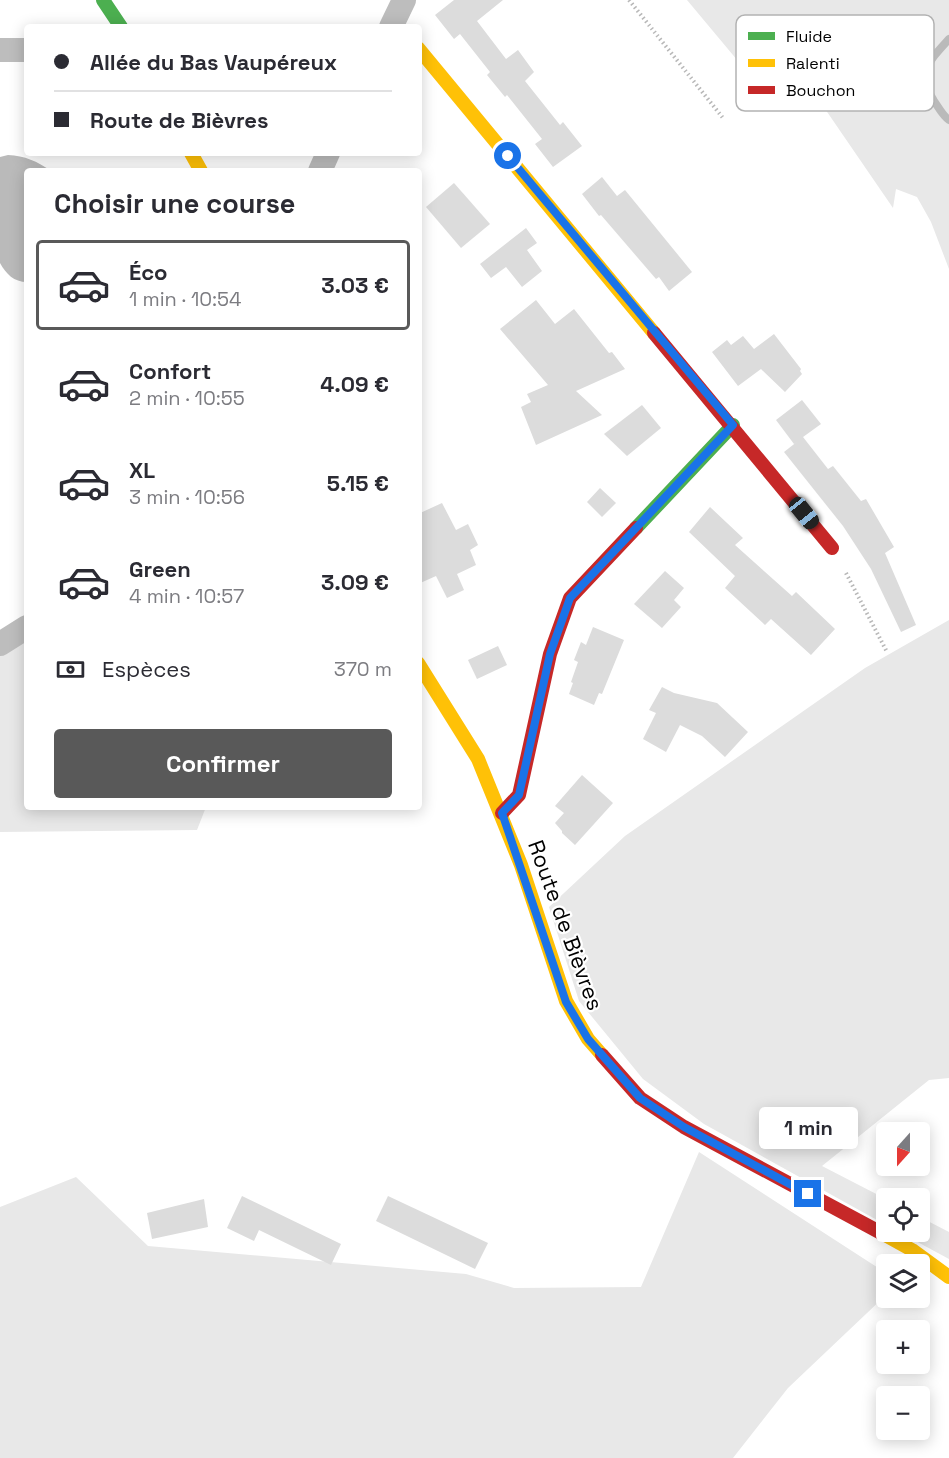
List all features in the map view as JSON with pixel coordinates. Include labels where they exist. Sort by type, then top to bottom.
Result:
[{"type":"street","points":[[103,0],[119,24]]},
{"type":"street","points":[[0,50],[24,50]]},
{"type":"street","points":[[422,53],[733,425],[832,548]]},
{"type":"street","points":[[502,813],[519,795],[550,654],[570,598],[733,425]]},
{"type":"street","points":[[0,644],[24,629]]},
{"type":"street","name":"Route de Bièvres","points":[[422,669],[478,759],[502,813],[566,1002],[588,1039],[640,1098],[684,1127],[912,1250],[949,1277]]},
{"type":"path","points":[[629,0],[723,118]]},
{"type":"path","points":[[832,548],[887,652]]},
{"type":"shaded area","points":[[687,0],[949,0],[949,269],[931,222],[917,197],[896,189],[893,208],[826,111],[934,111],[934,15],[736,15],[736,59]]},
{"type":"shaded area","points":[[8,155],[20,157],[47,168],[24,168],[24,282],[11,277],[0,263],[0,157]]},
{"type":"shaded area","points":[[949,620],[949,1078],[929,1080],[822,1166],[876,1194],[876,1219],[704,1124],[643,1079],[579,1001],[549,907],[625,836],[865,668]]},
{"type":"shaded area","points":[[24,638],[24,810],[205,810],[197,830],[0,832],[0,652]]},
{"type":"shaded area","points":[[699,1152],[876,1267],[876,1304],[788,1388],[733,1458],[0,1458],[0,1207],[76,1177],[148,1246],[466,1274],[514,1288],[641,1287]]},
{"type":"shaded area","points":[[930,1222],[949,1232],[949,1259],[918,1242],[930,1242]]},
{"type":"building","points":[[454,0],[503,0],[477,21],[506,59],[518,50],[534,72],[525,81],[560,125],[563,122],[582,146],[553,167],[535,144],[542,139],[507,95],[505,97],[487,75],[490,72],[460,34],[454,39],[435,15]]},
{"type":"building","points":[[602,177],[617,196],[625,190],[692,272],[669,291],[659,277],[656,279],[601,215],[599,216],[582,194]]},
{"type":"building","points":[[454,183],[490,224],[461,248],[426,207]]},
{"type":"building","points":[[526,228],[537,243],[527,250],[542,271],[522,287],[506,267],[491,278],[480,264]]},
{"type":"building","points":[[536,300],[555,324],[574,309],[609,353],[612,352],[625,369],[576,391],[602,415],[536,445],[521,407],[531,402],[527,394],[548,385],[500,329]]},
{"type":"building","points":[[774,334],[801,369],[802,374],[785,392],[761,369],[738,386],[712,352],[727,340],[731,345],[743,336],[754,349]]},
{"type":"building","points":[[802,400],[821,424],[803,437],[828,469],[833,466],[861,501],[866,499],[894,547],[885,553],[916,625],[901,632],[871,569],[843,526],[784,452],[798,441],[794,444],[776,420]]},
{"type":"building","points":[[642,405],[661,428],[627,456],[604,434]]},
{"type":"building","points":[[600,488],[616,503],[602,517],[587,502]]},
{"type":"building","points":[[442,503],[456,530],[468,524],[478,545],[470,550],[476,565],[457,574],[464,590],[447,598],[436,576],[422,582],[422,512]]},
{"type":"building","points":[[710,507],[743,538],[735,545],[792,596],[796,592],[835,629],[811,655],[771,619],[765,625],[725,588],[735,576],[689,532]]},
{"type":"building","points":[[665,571],[684,588],[674,600],[681,607],[662,628],[634,604]]},
{"type":"building","points":[[593,627],[624,640],[602,694],[599,693],[594,705],[569,694],[578,662],[574,660],[581,642],[586,645]]},
{"type":"building","points":[[498,646],[507,665],[477,679],[468,660]]},
{"type":"building","points":[[662,687],[674,693],[717,703],[748,732],[725,757],[702,736],[680,725],[666,752],[643,739],[656,713],[649,710]]},
{"type":"building","points":[[582,775],[613,803],[575,845],[555,823],[564,813],[555,806]]},
{"type":"building","points":[[242,1196],[341,1244],[331,1265],[259,1230],[254,1241],[227,1228]]},
{"type":"building","points":[[388,1196],[488,1243],[475,1269],[376,1221]]},
{"type":"building","points":[[204,1199],[208,1227],[152,1239],[147,1213]]},
{"type":"waterway","points":[[934,57],[949,39]]},
{"type":"waterway","points":[[934,101],[949,120]]},
{"type":"traffic: fast","points":[[103,0],[119,24]]},
{"type":"traffic: fast","points":[[636,528],[733,425]]},
{"type":"traffic: slow","points":[[422,53],[654,333]]},
{"type":"traffic: slow","points":[[193,156],[199,168]]},
{"type":"traffic: slow","points":[[422,669],[478,759],[521,865],[566,1001],[588,1039],[602,1055]]},
{"type":"traffic: slow","points":[[898,1242],[949,1277]]},
{"type":"traffic: jam","points":[[654,333],[832,548]]},
{"type":"traffic: jam","points":[[502,813],[519,795],[550,654],[570,598],[636,528]]},
{"type":"traffic: jam","points":[[602,1055],[640,1098],[684,1127],[876,1230]]},
{"type":"route","points":[[508,156],[733,425],[570,598],[550,654],[519,795],[502,813],[566,1002],[588,1039],[640,1098],[684,1127],[808,1194]]}]
